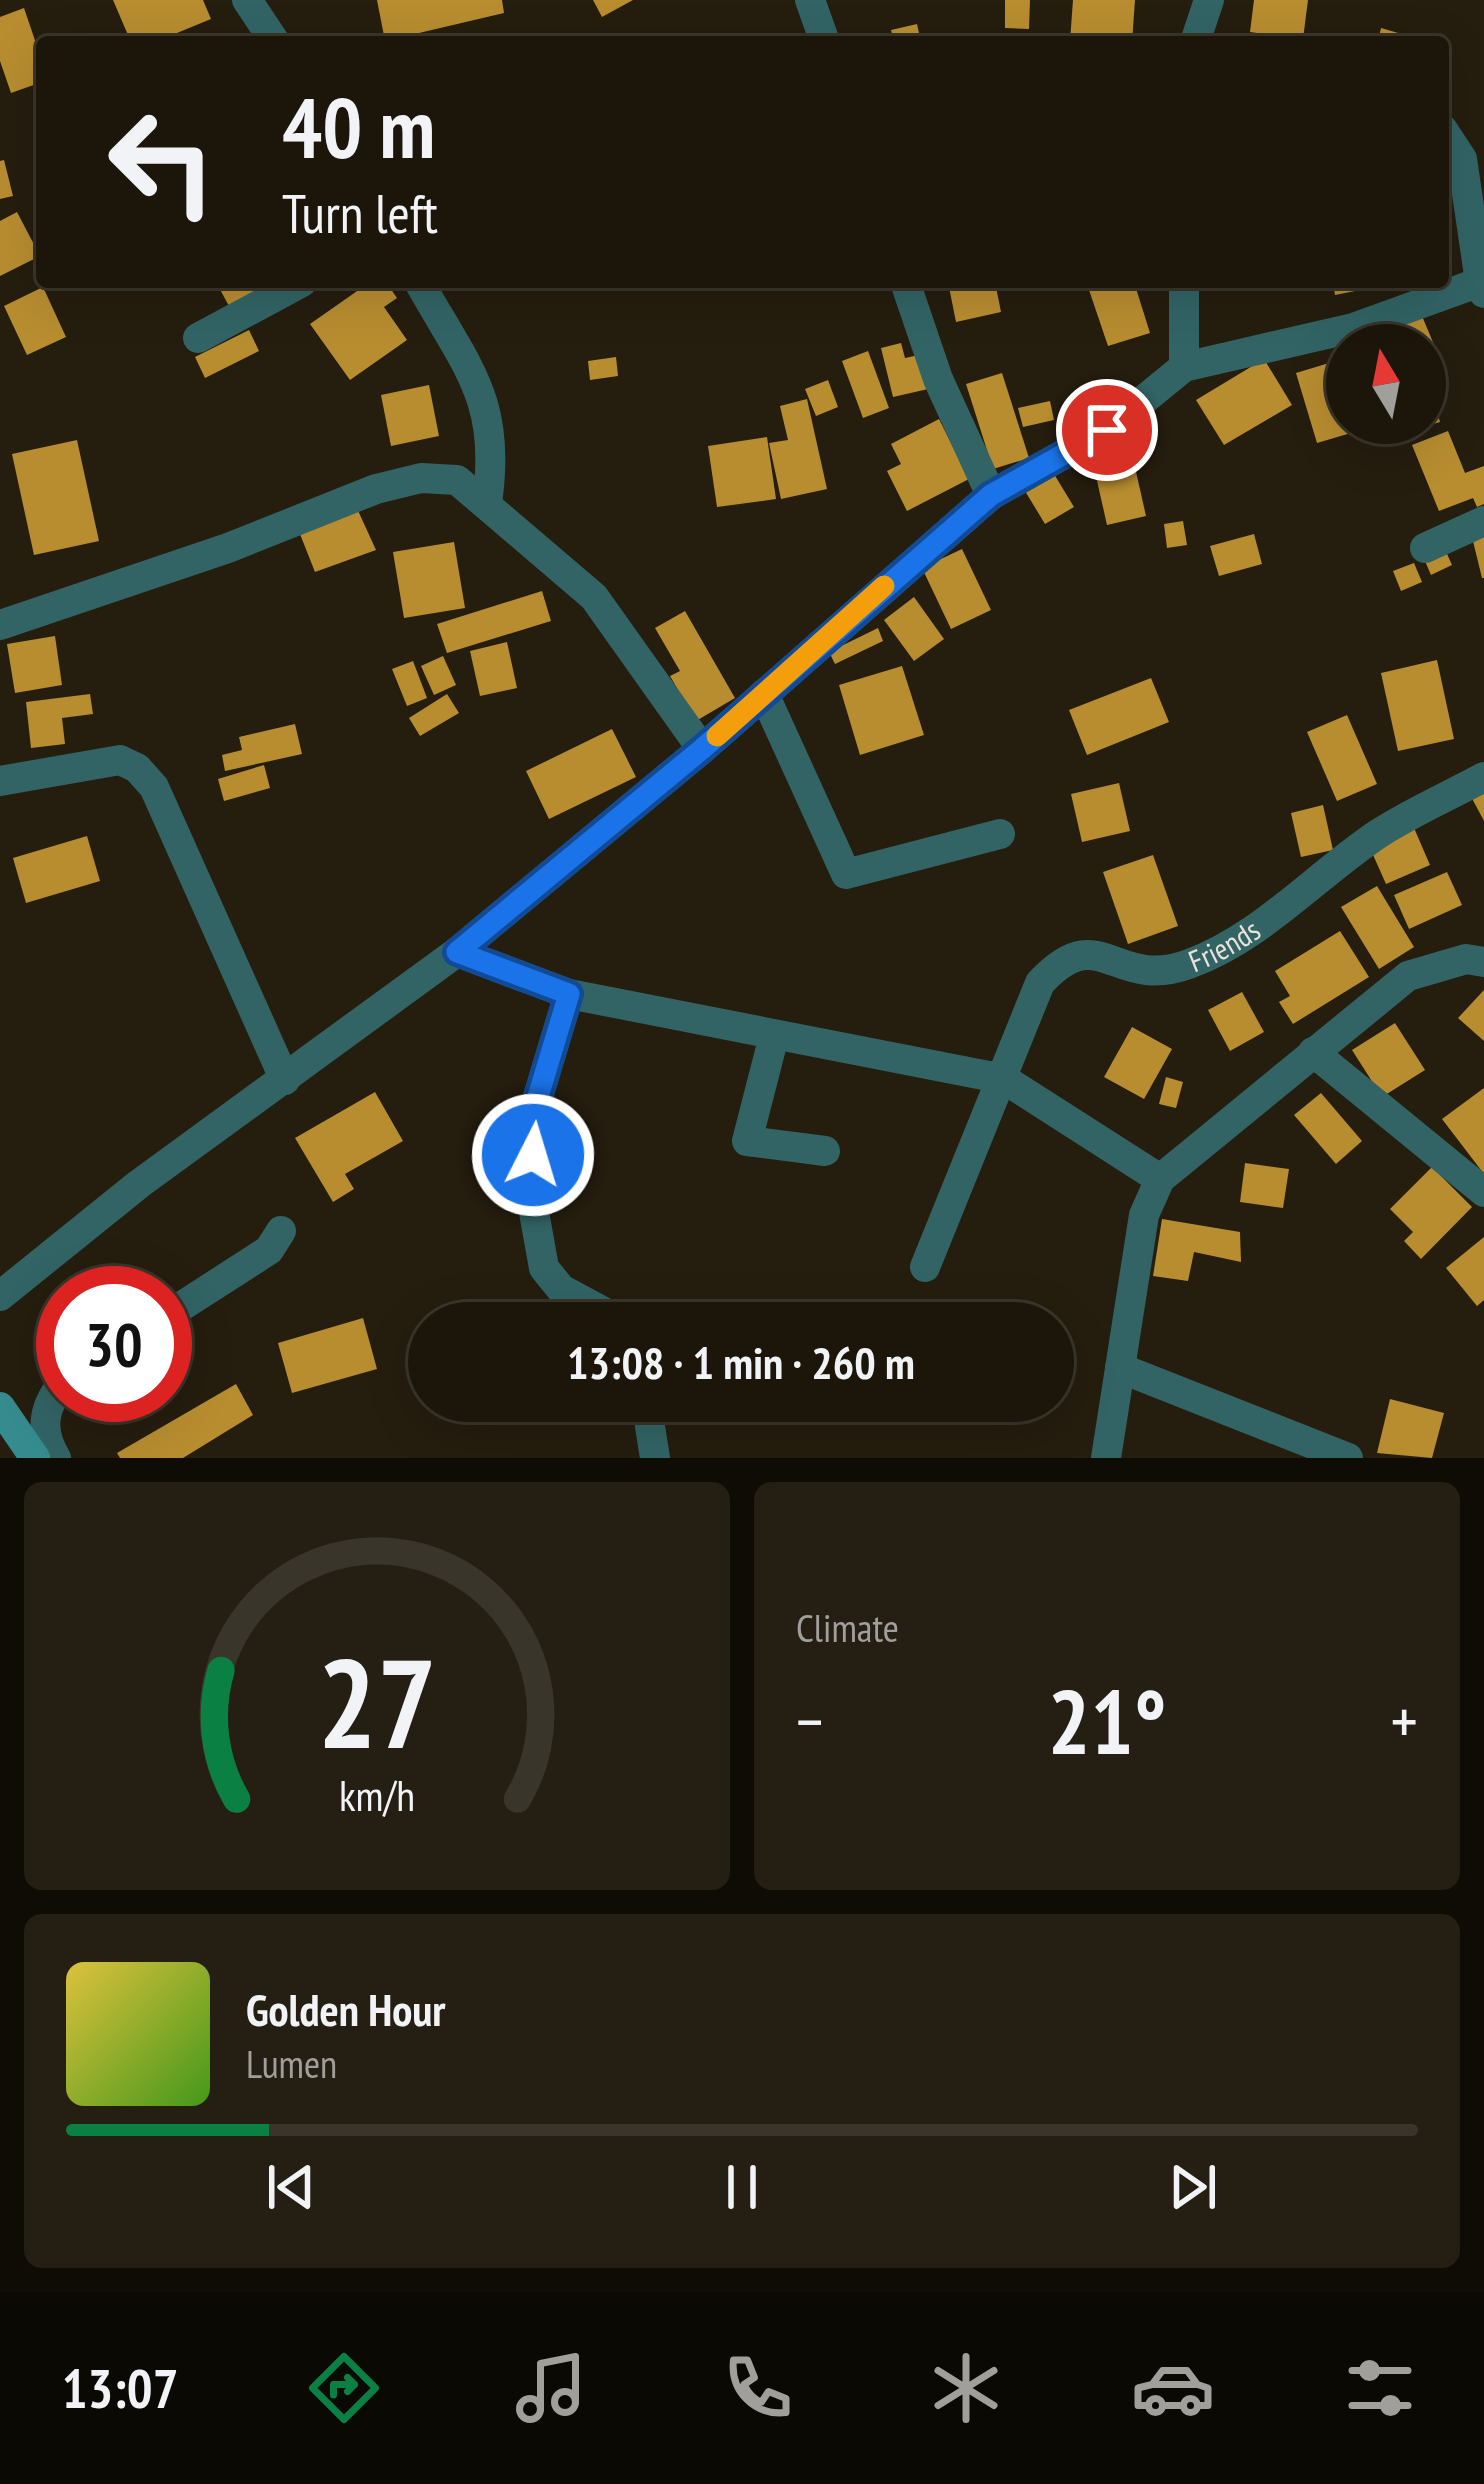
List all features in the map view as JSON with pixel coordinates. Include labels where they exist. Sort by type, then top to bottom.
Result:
[{"type":"main road","points":[[10,1426],[35,1458]]},
{"type":"street","points":[[247,0],[271,36]]},
{"type":"street","points":[[811,0],[823,36]]},
{"type":"street","points":[[1197,36],[1209,0]]},
{"type":"street","points":[[0,1296],[139,1184],[457,952],[702,749],[991,495],[1107,430],[1184,367],[1353,328],[1482,287],[1462,159],[1449,133]]},
{"type":"street","points":[[198,338],[291,288]]},
{"type":"street","points":[[422,288],[484,399],[493,430],[488,503]]},
{"type":"street","points":[[907,288],[938,379],[991,495]]},
{"type":"street","points":[[1184,288],[1184,367]]},
{"type":"street","points":[[0,625],[228,548],[376,489],[421,478],[457,480],[594,597],[702,749]]},
{"type":"street","points":[[1425,548],[1484,521]]},
{"type":"street","points":[[764,694],[846,874],[1000,834]]},
{"type":"street","points":[[0,781],[120,760],[137,767],[154,787],[285,1080]]},
{"type":"street","name":"Friends","points":[[925,1267],[1040,983],[1063,958],[1096,952],[1131,972],[1173,970],[1221,952],[1376,836],[1484,777]]},
{"type":"street","points":[[457,952],[569,994],[1004,1079],[1160,1179]]},
{"type":"street","points":[[1106,1458],[1144,1215],[1160,1179],[1408,976],[1466,959],[1484,962]]},
{"type":"street","points":[[569,994],[534,1110],[532,1201],[544,1268],[561,1289],[585,1302]]},
{"type":"street","points":[[774,1036],[747,1142],[826,1151]]},
{"type":"street","points":[[1313,1052],[1484,1192]]},
{"type":"street","points":[[192,1299],[269,1250],[281,1231]]},
{"type":"street","points":[[1120,1368],[1348,1458]]},
{"type":"street","points":[[43,1422],[56,1458]]},
{"type":"street","points":[[649,1422],[655,1458]]},
{"type":"building","points":[[113,0],[203,0],[211,19],[170,36],[128,36]]},
{"type":"building","points":[[377,0],[502,0],[504,13],[406,36],[384,36]]},
{"type":"building","points":[[593,0],[633,0],[602,17]]},
{"type":"building","points":[[1005,0],[1030,0],[1029,29],[1005,28]]},
{"type":"building","points":[[1073,0],[1135,0],[1132,36],[1070,36]]},
{"type":"building","points":[[1254,0],[1308,0],[1303,36],[1250,32]]},
{"type":"building","points":[[24,8],[36,43],[36,84],[11,93],[0,61],[0,17]]},
{"type":"building","points":[[917,24],[920,36],[892,36],[891,30]]},
{"type":"building","points":[[1381,28],[1409,36],[1379,36]]},
{"type":"building","points":[[4,160],[13,196],[0,199],[0,161]]},
{"type":"building","points":[[17,212],[36,248],[36,258],[0,276],[0,221]]},
{"type":"building","points":[[43,288],[66,337],[27,355],[4,306]]},
{"type":"building","points":[[219,288],[264,288],[265,290],[230,308]]},
{"type":"building","points":[[361,288],[390,288],[397,298],[384,307],[407,340],[350,380],[310,324]]},
{"type":"building","points":[[949,288],[996,288],[1001,312],[956,322]]},
{"type":"building","points":[[1088,288],[1136,288],[1150,333],[1108,346]]},
{"type":"building","points":[[1334,288],[1370,288],[1335,295]]},
{"type":"building","points":[[1422,316],[1425,324],[1401,324]]},
{"type":"building","points":[[249,330],[259,351],[205,378],[195,357]]},
{"type":"building","points":[[901,343],[905,358],[928,353],[937,387],[893,397],[881,348]]},
{"type":"building","points":[[868,351],[889,408],[863,418],[842,361]]},
{"type":"building","points":[[616,357],[618,376],[590,380],[588,361]]},
{"type":"building","points":[[1264,359],[1292,405],[1224,445],[1196,400]]},
{"type":"building","points":[[1326,364],[1326,440],[1317,443],[1296,373]]},
{"type":"building","points":[[1002,373],[1029,458],[993,469],[966,384]]},
{"type":"building","points":[[828,380],[838,407],[816,416],[805,389]]},
{"type":"building","points":[[429,385],[439,436],[391,446],[381,395]]},
{"type":"building","points":[[807,399],[827,489],[781,499],[769,443],[788,440],[780,406]]},
{"type":"building","points":[[1050,401],[1054,420],[1023,427],[1018,408]]},
{"type":"building","points":[[939,419],[969,479],[907,511],[887,471],[901,464],[891,444]]},
{"type":"building","points":[[1446,432],[1465,473],[1484,466],[1484,504],[1477,507],[1473,498],[1439,511],[1412,445],[1446,444]]},
{"type":"building","points":[[767,437],[776,499],[717,507],[708,446]]},
{"type":"building","points":[[77,440],[99,541],[34,555],[12,454]]},
{"type":"building","points":[[1132,454],[1146,516],[1107,525],[1093,463]]},
{"type":"building","points":[[1054,474],[1074,507],[1045,524],[1025,491]]},
{"type":"building","points":[[355,504],[376,550],[315,572],[298,529]]},
{"type":"building","points":[[1183,521],[1187,545],[1167,548],[1164,524]]},
{"type":"building","points":[[1484,533],[1484,578],[1482,578],[1472,537]]},
{"type":"building","points":[[1254,534],[1262,564],[1219,576],[1210,546]]},
{"type":"building","points":[[454,542],[465,608],[404,618],[393,552]]},
{"type":"building","points":[[1443,545],[1452,565],[1431,575],[1422,554]]},
{"type":"building","points":[[962,549],[991,610],[951,629],[922,568]]},
{"type":"building","points":[[1414,563],[1422,582],[1401,591],[1393,571]]},
{"type":"building","points":[[542,591],[551,621],[447,653],[437,624]]},
{"type":"building","points":[[914,597],[944,639],[914,661],[884,620]]},
{"type":"building","points":[[685,611],[735,698],[696,721],[670,676],[680,671],[655,628]]},
{"type":"building","points":[[878,628],[883,641],[835,664],[829,652]]},
{"type":"building","points":[[55,636],[62,685],[15,693],[7,644]]},
{"type":"building","points":[[507,642],[517,688],[480,696],[470,651]]},
{"type":"building","points":[[443,656],[456,685],[434,695],[421,666]]},
{"type":"building","points":[[1437,660],[1454,739],[1398,751],[1381,673]]},
{"type":"building","points":[[413,661],[427,698],[407,706],[392,669]]},
{"type":"building","points":[[902,666],[924,735],[860,755],[839,685]]},
{"type":"building","points":[[1151,678],[1169,722],[1087,755],[1069,710]]},
{"type":"building","points":[[90,694],[93,714],[62,718],[65,744],[31,748],[26,702]]},
{"type":"building","points":[[447,694],[459,713],[420,736],[409,718]]},
{"type":"building","points":[[1347,715],[1377,784],[1337,801],[1307,732]]},
{"type":"building","points":[[295,724],[302,754],[225,771],[222,755],[242,750],[239,737]]},
{"type":"building","points":[[612,729],[636,777],[549,819],[526,771]]},
{"type":"building","points":[[264,765],[270,788],[224,801],[218,779]]},
{"type":"building","points":[[1484,780],[1484,821],[1467,789]]},
{"type":"building","points":[[1119,783],[1130,831],[1082,842],[1071,794]]},
{"type":"building","points":[[1323,805],[1333,850],[1301,857],[1291,813]]},
{"type":"building","points":[[1414,828],[1430,865],[1386,884],[1370,848]]},
{"type":"building","points":[[87,836],[100,881],[26,903],[13,858]]},
{"type":"building","points":[[1153,855],[1178,926],[1128,944],[1103,872]]},
{"type":"building","points":[[1447,872],[1462,905],[1409,929],[1394,895]]},
{"type":"building","points":[[1377,886],[1414,947],[1379,969],[1341,907]]},
{"type":"building","points":[[1340,931],[1369,977],[1293,1024],[1279,1002],[1290,996],[1275,971]]},
{"type":"building","points":[[1484,990],[1484,1041],[1458,1018]]},
{"type":"building","points":[[1242,992],[1264,1032],[1230,1051],[1208,1010]]},
{"type":"building","points":[[1395,1023],[1425,1070],[1382,1097],[1352,1050]]},
{"type":"building","points":[[1132,1027],[1172,1049],[1144,1099],[1104,1077]]},
{"type":"building","points":[[1166,1077],[1183,1082],[1176,1108],[1159,1104]]},
{"type":"building","points":[[1484,1088],[1484,1174],[1442,1119]]},
{"type":"building","points":[[375,1092],[403,1141],[345,1174],[354,1189],[333,1202],[295,1138]]},
{"type":"building","points":[[1321,1093],[1362,1141],[1336,1164],[1294,1115]]},
{"type":"building","points":[[1245,1163],[1289,1169],[1283,1208],[1240,1202]]},
{"type":"building","points":[[1432,1167],[1472,1207],[1421,1259],[1404,1241],[1413,1232],[1390,1209]]},
{"type":"building","points":[[1162,1219],[1240,1232],[1241,1262],[1194,1252],[1188,1281],[1153,1276]]},
{"type":"building","points":[[1484,1237],[1484,1300],[1477,1306],[1446,1268]]},
{"type":"building","points":[[363,1318],[377,1369],[292,1393],[278,1343]]},
{"type":"building","points":[[236,1384],[253,1415],[183,1458],[120,1458],[117,1453],[170,1422],[192,1422],[192,1410]]},
{"type":"building","points":[[1390,1399],[1444,1413],[1432,1458],[1377,1453]]},
{"type":"slow traffic","points":[[717,736],[884,586]]},
{"type":"route","points":[[533,1155],[534,1110],[569,994],[457,952],[702,749],[991,495],[1107,430]]}]
